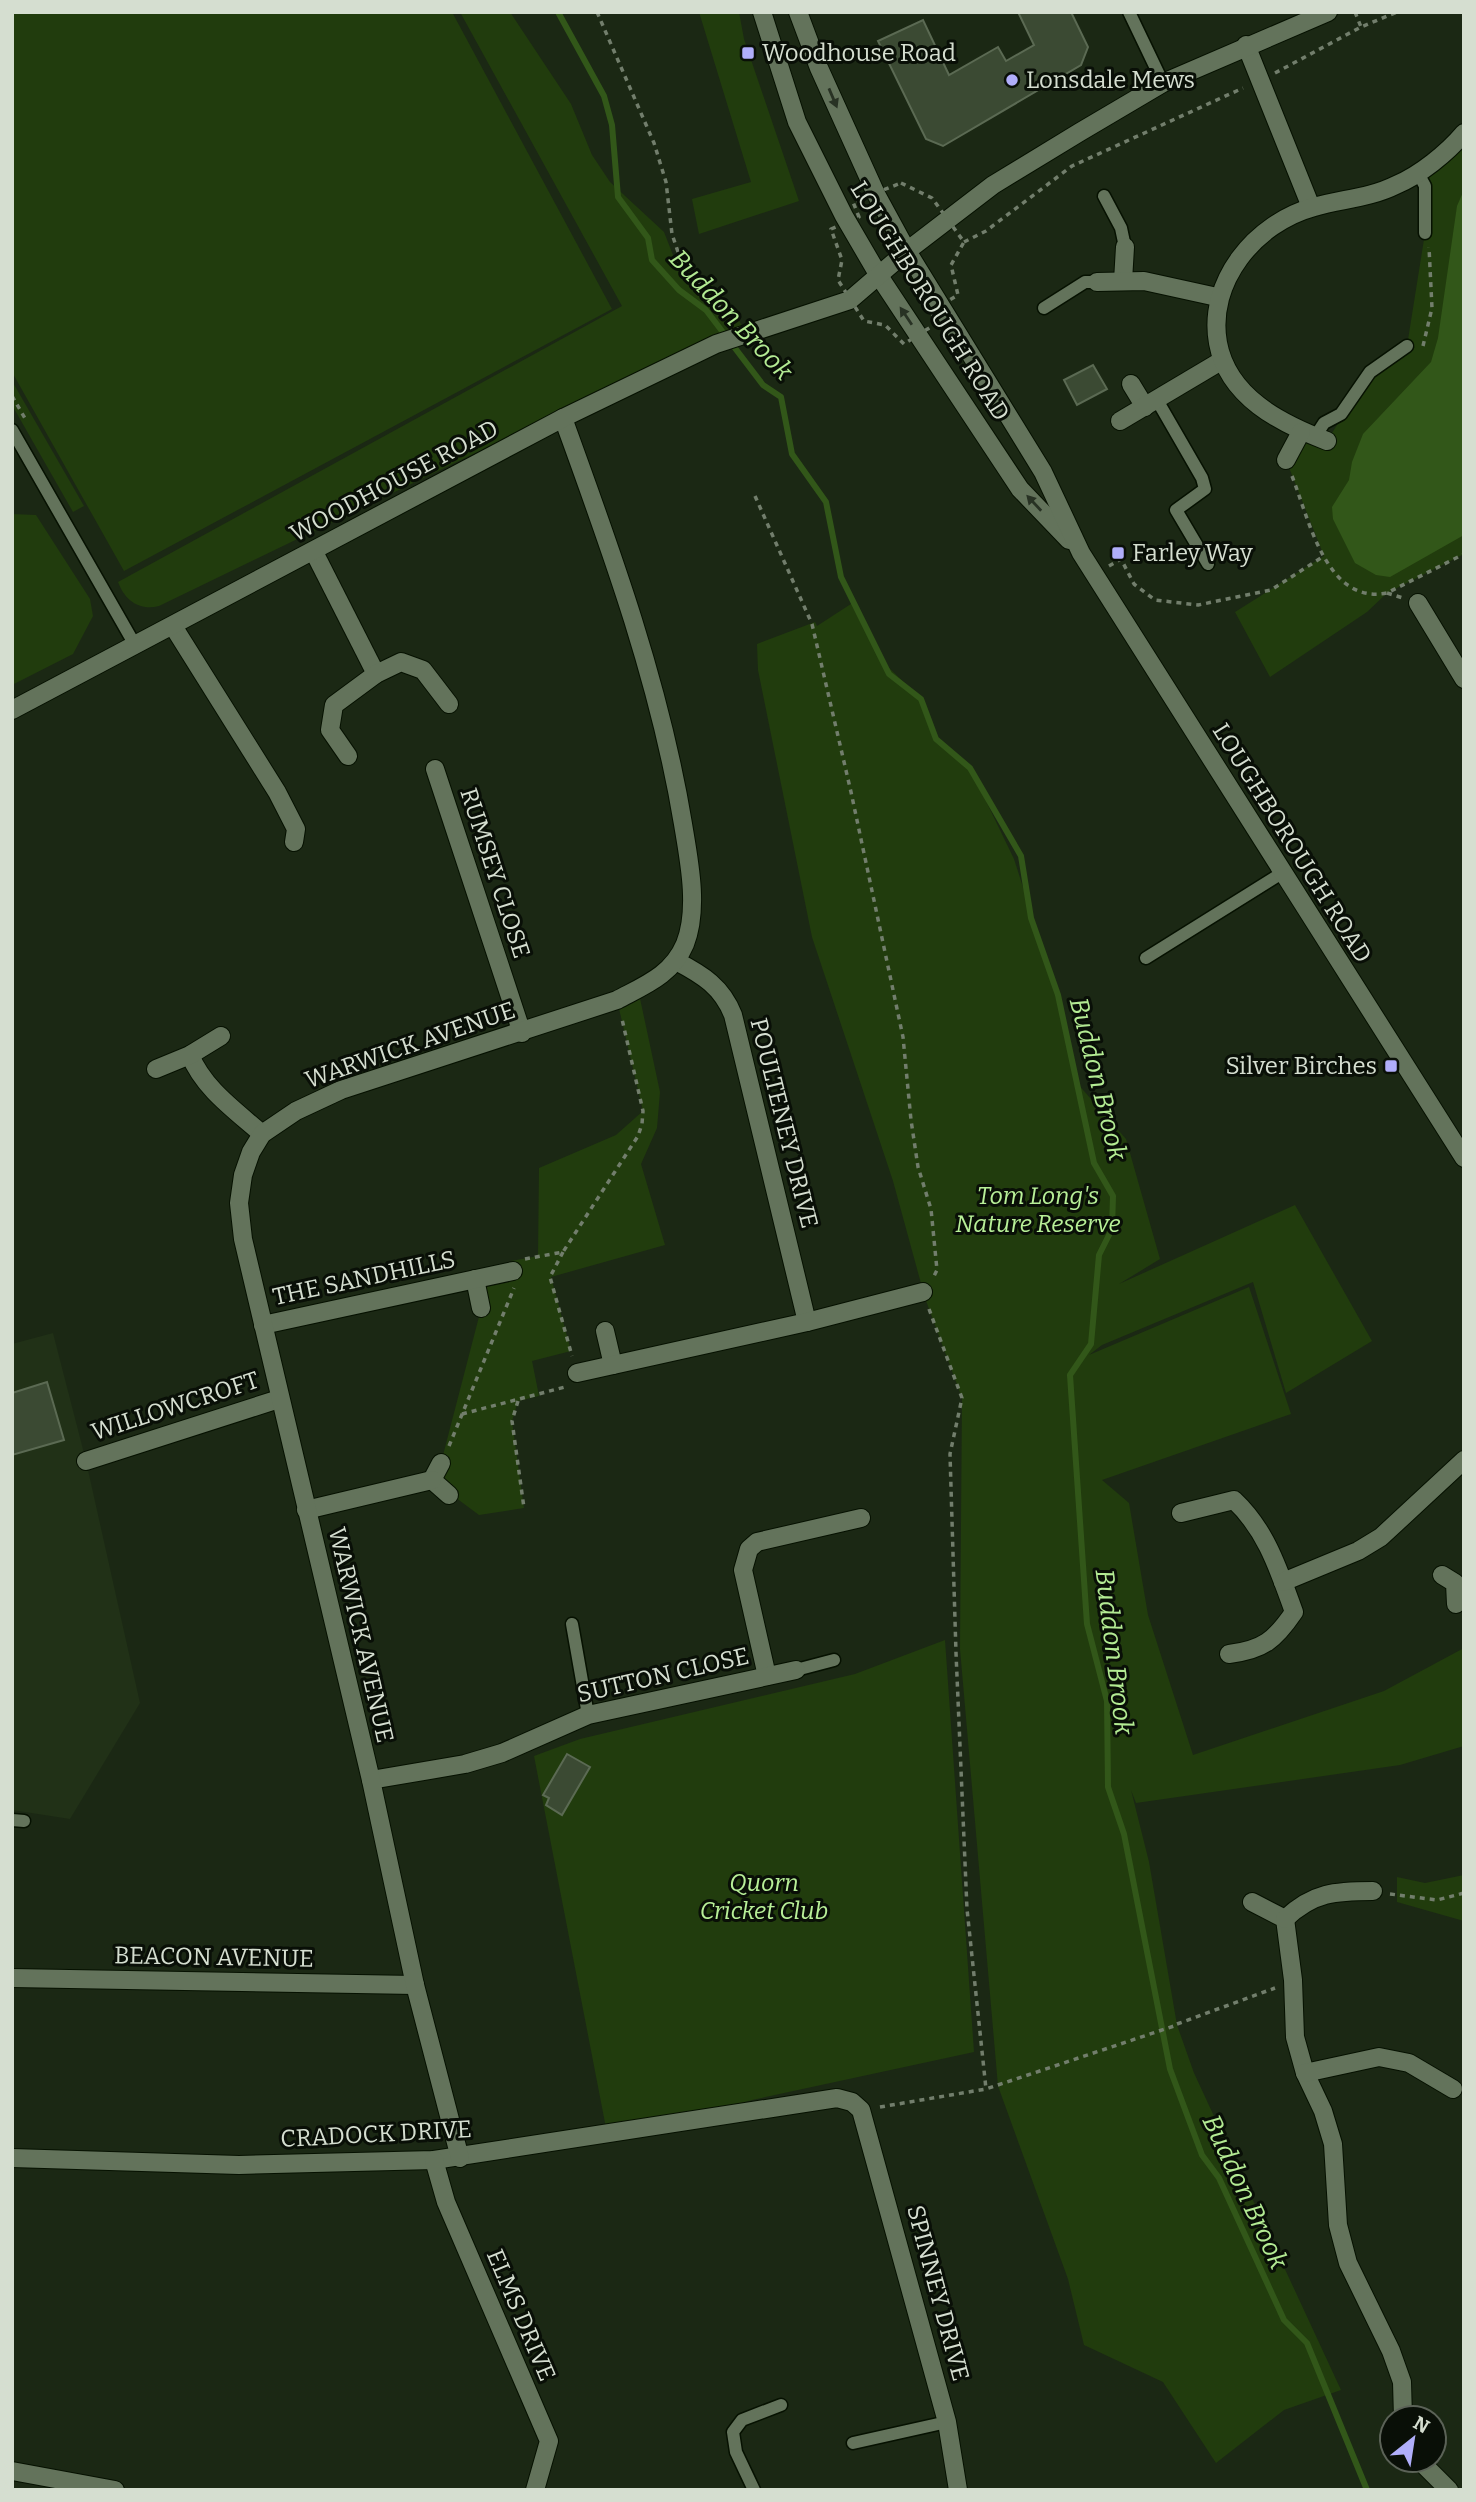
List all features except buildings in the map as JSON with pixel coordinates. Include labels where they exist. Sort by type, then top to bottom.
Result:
[{"type":"street","name":"LOUGHBOROUGH ROAD","points":[[762,12],[797,122],[844,216],[879,276],[1020,489],[1081,553]]},
{"type":"street","name":"LOUGHBOROUGH ROAD","points":[[798,12],[864,171],[907,251],[1043,472],[1081,553],[1464,1158]]},
{"type":"street","points":[[879,276],[907,251],[993,186],[1163,83],[1328,12]]},
{"type":"street","points":[[1246,46],[1311,207]]},
{"type":"street","points":[[1286,460],[1314,436],[1279,422],[1245,395],[1221,361],[1215,327],[1217,297],[1230,270],[1245,251],[1280,224],[1311,207],[1362,198],[1397,185],[1418,173],[1464,133]]},
{"type":"street","points":[[1123,281],[1125,247]]},
{"type":"street","name":"WOODHOUSE ROAD","points":[[12,710],[563,418],[740,334],[850,300],[879,276]]},
{"type":"street","points":[[1097,282],[1144,281],[1217,297]]},
{"type":"street","points":[[1121,421],[1221,361]]},
{"type":"street","points":[[1131,384],[1151,404]]},
{"type":"street","name":"WARWICK AVENUE","points":[[460,2158],[415,1984],[371,1780],[279,1399],[243,1239],[239,1203],[251,1152],[262,1135],[296,1111],[341,1090],[617,1000],[659,978],[676,961],[685,942],[691,919],[688,857],[673,764],[642,648],[563,418]]},
{"type":"street","points":[[314,552],[376,674]]},
{"type":"street","points":[[1418,603],[1464,679]]},
{"type":"street","points":[[173,626],[277,792],[296,829],[294,842]]},
{"type":"street","points":[[348,756],[330,730],[334,705],[376,674],[401,663],[423,670],[449,704]]},
{"type":"street","name":"RUMSEY CLOSE","points":[[435,769],[522,1033]]},
{"type":"street","name":"POULTENEY DRIVE","points":[[676,961],[715,985],[727,998],[807,1322]]},
{"type":"street","points":[[156,1069],[190,1055],[221,1036]]},
{"type":"street","points":[[190,1055],[197,1071],[211,1088],[262,1135]]},
{"type":"street","name":"THE SANDHILLS","points":[[263,1325],[513,1271]]},
{"type":"street","name":"THE SANDHILLS","points":[[475,1279],[481,1308]]},
{"type":"street","points":[[577,1373],[807,1322],[923,1292]]},
{"type":"street","points":[[605,1331],[613,1365]]},
{"type":"street","name":"WILLOWCROFT","points":[[86,1461],[279,1399]]},
{"type":"street","points":[[1283,1582],[1358,1551],[1381,1538],[1464,1460]]},
{"type":"street","points":[[306,1510],[432,1480],[442,1463]]},
{"type":"street","points":[[432,1480],[449,1495]]},
{"type":"street","points":[[1181,1513],[1234,1500],[1249,1514],[1271,1549],[1294,1612],[1281,1631],[1256,1650],[1229,1654]]},
{"type":"street","name":"SUTTON CLOSE","points":[[767,1676],[743,1570],[749,1549],[757,1542],[861,1518]]},
{"type":"street","points":[[1454,1579],[1456,1604]]},
{"type":"street","name":"SUTTON CLOSE","points":[[371,1780],[465,1764],[502,1753],[588,1715],[796,1670]]},
{"type":"street","points":[[1285,1919],[1303,1902],[1337,1891],[1373,1891]]},
{"type":"street","points":[[1252,1902],[1285,1919]]},
{"type":"street","points":[[1285,1919],[1293,1980],[1295,2037],[1305,2073],[1323,2110],[1333,2144],[1338,2225],[1348,2263],[1391,2351],[1402,2382],[1403,2404]]},
{"type":"street","name":"BEACON AVENUE","points":[[12,1978],[415,1984]]},
{"type":"street","points":[[1305,2073],[1380,2057],[1409,2063],[1453,2089]]},
{"type":"street","name":"CRADOCK DRIVE","points":[[12,2158],[239,2165],[434,2160],[837,2098],[852,2102],[861,2110]]},
{"type":"street","name":"SPINNEY DRIVE","points":[[861,2110],[947,2422],[958,2490]]},
{"type":"street","name":"ELMS DRIVE","points":[[434,2160],[446,2202],[549,2441],[535,2490]]},
{"type":"street","points":[[12,2470],[115,2490]]},
{"type":"street","points":[[1433,2474],[1449,2490]]},
{"type":"lane","points":[[1129,12],[1163,83]]},
{"type":"lane","points":[[1418,173],[1425,186],[1427,239]]},
{"type":"lane","points":[[1104,196],[1121,228],[1125,247]]},
{"type":"lane","points":[[1044,308],[1085,282],[1097,282]]},
{"type":"lane","points":[[1314,436],[1324,423],[1340,414],[1370,372],[1412,351]]},
{"type":"lane","points":[[1151,404],[1202,478],[1205,489],[1176,510],[1208,564]]},
{"type":"lane","points":[[12,429],[135,645]]},
{"type":"lane","points":[[1146,958],[1282,873]]},
{"type":"lane","points":[[572,1624],[588,1715]]},
{"type":"lane","points":[[796,1670],[834,1660]]},
{"type":"lane","points":[[754,2490],[736,2452],[733,2432],[743,2420],[781,2405]]},
{"type":"lane","points":[[853,2443],[947,2422]]},
{"type":"path","points":[[597,12],[654,143],[666,182],[673,234],[680,258],[740,334]]},
{"type":"path","points":[[1356,12],[1361,27]]},
{"type":"path","points":[[964,242],[986,231],[1072,166],[1260,81],[1361,27],[1397,12]]},
{"type":"path","points":[[1412,351],[1425,343],[1432,308],[1427,239]]},
{"type":"path","points":[[1286,460],[1324,556],[1343,584],[1359,593],[1374,596],[1387,593],[1464,554]]},
{"type":"path","points":[[1094,575],[1121,559],[1134,584],[1155,600],[1198,605],[1271,590],[1324,556]]},
{"type":"path","points":[[462,1414],[562,1390],[577,1373],[550,1277],[563,1252],[638,1136],[642,1124],[643,1111],[617,1000]]},
{"type":"path","points":[[442,1463],[516,1285],[511,1261],[563,1252]]},
{"type":"path","points":[[518,1401],[512,1422],[524,1508]]},
{"type":"path","points":[[1373,1891],[1437,1900],[1464,1893]]},
{"type":"path","points":[[1168,2028],[1293,1980]]},
{"type":"path","points":[[861,2110],[986,2089],[1176,2025]]},
{"type":"shaded area","points":[[1464,190],[1464,535],[1390,577],[1376,575],[1355,563],[1333,519],[1332,507],[1349,480],[1352,462],[1363,434],[1431,362],[1438,338],[1457,206]]},
{"type":"shaded area","points":[[53,1333],[86,1461],[140,1703],[70,1819],[12,1810],[12,1344]]},
{"type":"green space","points":[[12,12],[452,12],[612,309],[124,571],[12,372]]},
{"type":"green space","points":[[460,12],[510,12],[571,104],[592,155],[610,182],[664,232],[675,260],[697,273],[723,296],[743,328],[717,336],[159,606],[146,607],[134,603],[118,582],[622,306]]},
{"type":"green space","points":[[699,12],[739,12],[744,39],[799,201],[699,234],[692,199],[751,182]]},
{"type":"green space","points":[[1464,131],[1464,554],[1387,593],[1367,612],[1270,677],[1235,612],[1324,556],[1286,460],[1301,432],[1327,441],[1370,372],[1407,346],[1425,233],[1418,173]]},
{"type":"green space","points":[[12,381],[84,506],[73,512],[12,405]]},
{"type":"green space","points":[[12,514],[36,515],[90,599],[93,616],[73,654],[12,685]]},
{"type":"green space","name":"Tom Long's Nature Reserve","points":[[854,602],[885,664],[921,699],[936,739],[970,768],[1014,859],[1060,1004],[1077,1083],[1126,1139],[1160,1259],[1119,1284],[1295,1205],[1372,1341],[1286,1393],[1253,1282],[1102,1345],[1089,1355],[1249,1287],[1291,1414],[1102,1480],[1129,1503],[1148,1615],[1193,1755],[1384,1691],[1464,1648],[1464,1746],[1400,1765],[1136,1803],[1131,1790],[1149,1862],[1177,2025],[1194,2073],[1341,2390],[1284,2410],[1216,2463],[1163,2382],[1084,2345],[1068,2279],[998,2086],[960,1649],[962,1398],[925,1298],[893,1181],[812,937],[758,670],[757,644],[815,622],[817,626]]},
{"type":"green space","points":[[638,989],[660,1092],[657,1128],[641,1164],[665,1245],[551,1277],[571,1351],[532,1361],[539,1396],[518,1401],[512,1421],[524,1508],[479,1515],[432,1480],[441,1463],[481,1309],[475,1279],[512,1271],[511,1261],[538,1256],[539,1168],[616,1135],[643,1111],[617,1000]]},
{"type":"green space","name":"Quorn Cricket Club","points":[[945,1640],[974,2052],[752,2100],[665,2125],[607,2133],[534,1756],[580,1739],[855,1674]]},
{"type":"green space","points":[[1464,1875],[1464,1921],[1397,1902],[1397,1877],[1425,1883]]},
{"type":"waterway","name":"Buddon Brook","points":[[558,12],[604,96],[612,125],[618,197],[648,238],[652,260],[679,290],[706,310],[763,385],[781,397],[792,454],[826,502],[841,577],[889,674],[921,699],[936,739],[970,768],[1021,856],[1031,918],[1058,995],[1094,1163],[1113,1196],[1112,1229],[1099,1255],[1091,1344],[1070,1375],[1087,1624],[1107,1701],[1108,1787],[1124,1834],[1170,2069],[1202,2155],[1219,2178],[1284,2320],[1307,2343],[1367,2490]]},
{"type":"place","name":"Woodhouse Road","points":[[748,53]]},
{"type":"place","name":"Lonsdale Mews","points":[[1012,80]]},
{"type":"place","name":"Farley Way","points":[[1118,553]]},
{"type":"place","name":"Silver Birches","points":[[1391,1066]]}]
